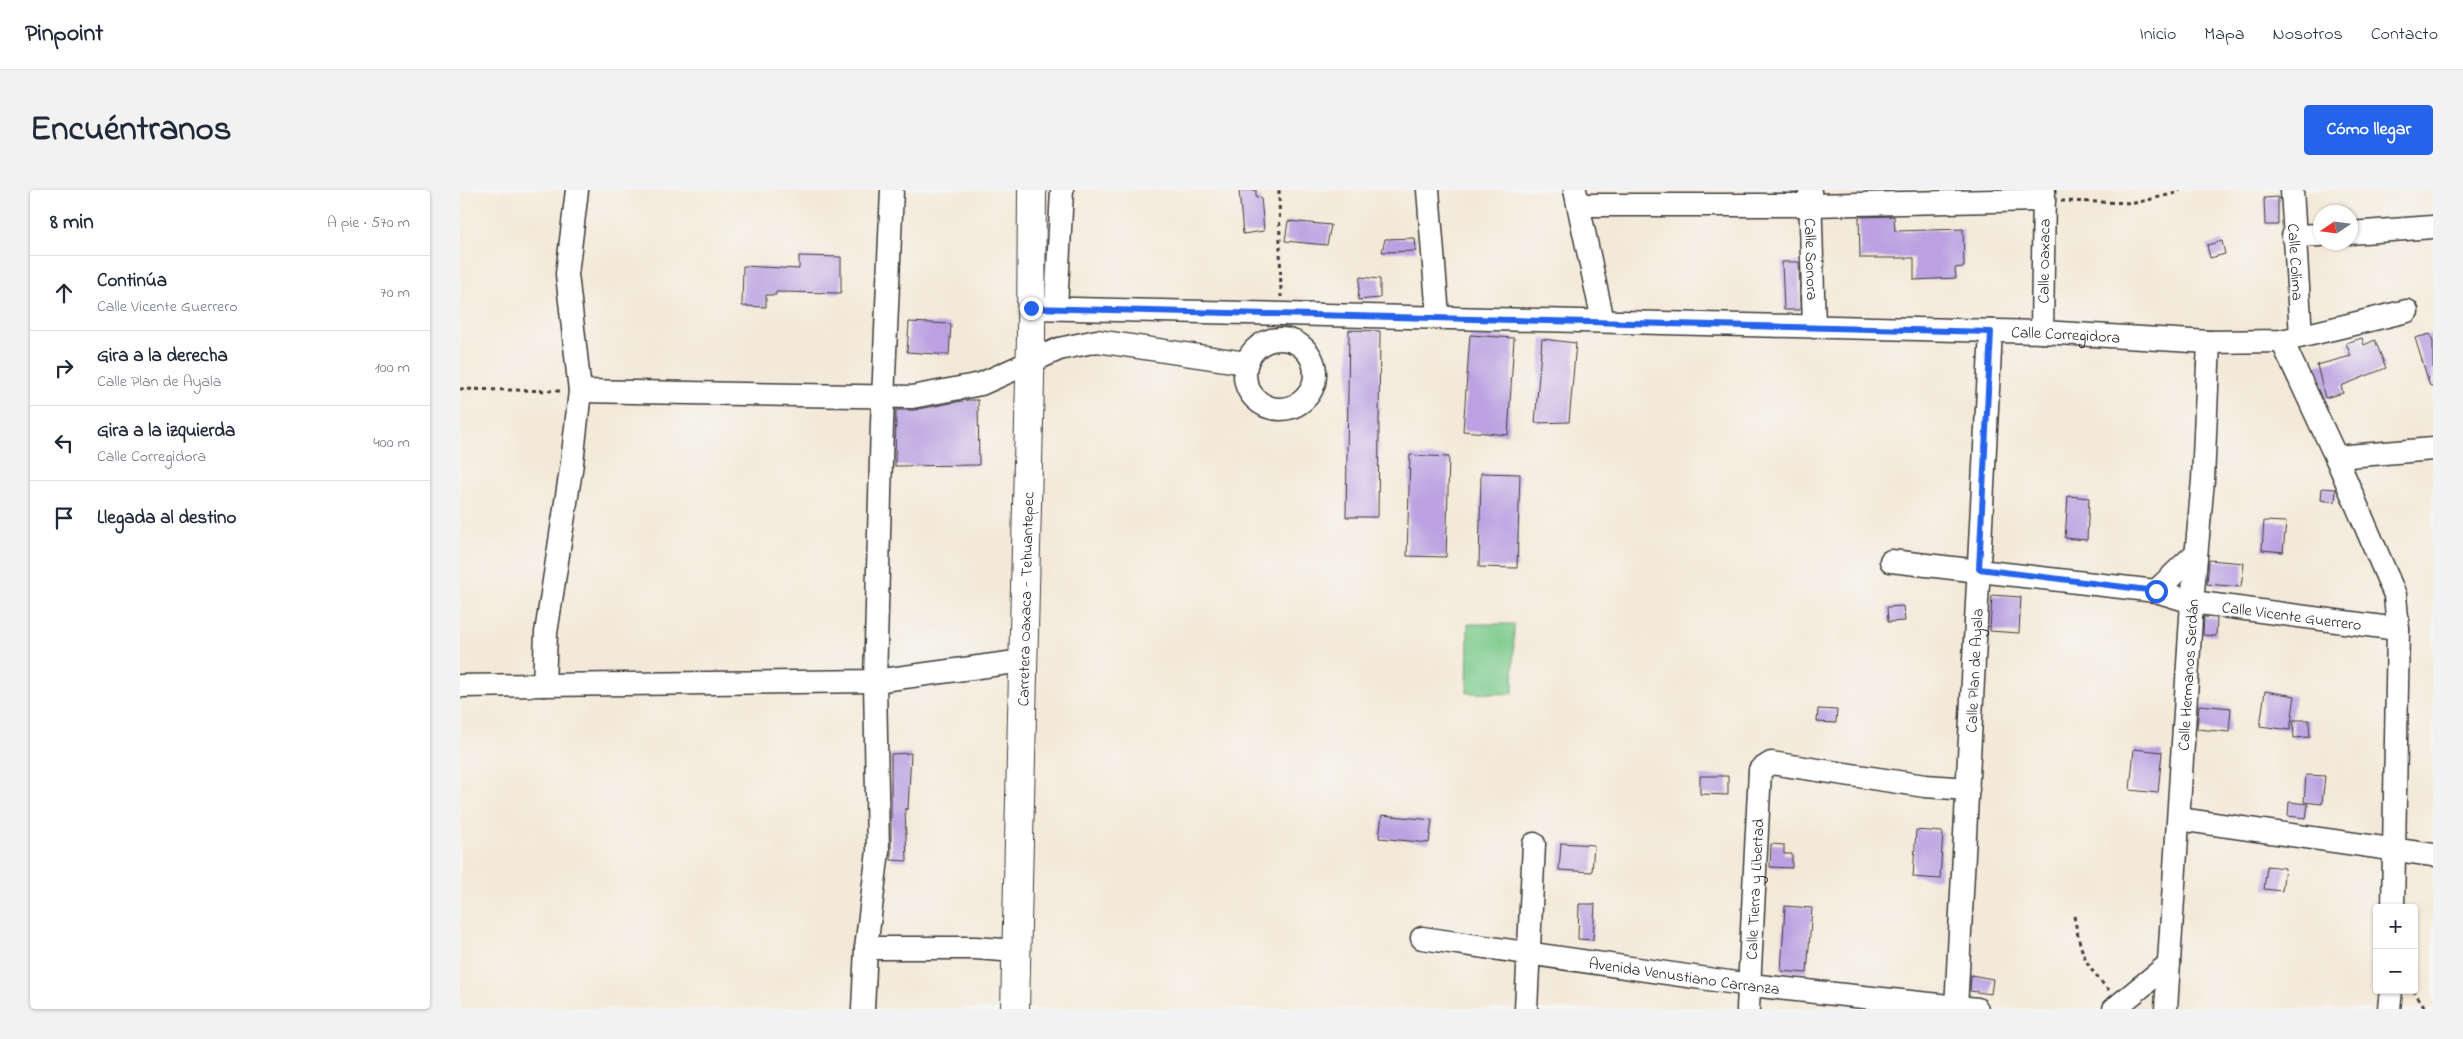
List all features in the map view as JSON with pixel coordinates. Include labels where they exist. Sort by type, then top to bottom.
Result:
[{"type":"main road","name":"Carretera Oaxaca - Tehuantepec","points":[[1015,1009],[1030,362],[1043,308],[1032,190]]},
{"type":"street","points":[[544,685],[546,633],[572,463],[580,391],[567,274],[577,190]]},
{"type":"street","points":[[863,1009],[866,948],[878,851],[875,681],[892,190]]},
{"type":"street","points":[[1043,308],[1062,190]]},
{"type":"street","points":[[1428,190],[1438,316]]},
{"type":"street","name":"Calle Colima","points":[[2291,338],[2292,190]]},
{"type":"street","points":[[1603,321],[1577,198],[2044,195]]},
{"type":"street","name":"Calle Oaxaca","points":[[2042,332],[2044,195]]},
{"type":"street","name":"Calle Sonora","points":[[1811,197],[1814,326]]},
{"type":"street","points":[[2358,232],[2433,227]]},
{"type":"street","points":[[2293,236],[2313,235]]},
{"type":"street","name":"Calle Corregidora","points":[[1043,308],[2042,332],[2210,342],[2291,338],[2407,311]]},
{"type":"street","name":"Calle Plan de Ayala","points":[[1963,1008],[1968,789],[1991,332]]},
{"type":"street","points":[[2291,338],[2336,458],[2395,595],[2398,629],[2393,904]]},
{"type":"street","points":[[580,391],[912,396],[982,384],[1059,349],[1097,341],[1246,364]]},
{"type":"street","name":"Calle Hermanos Serdán","points":[[2166,1009],[2192,602],[2203,480],[2210,342]]},
{"type":"street","points":[[2336,458],[2433,449]]},
{"type":"street","points":[[2156,591],[2196,553]]},
{"type":"street","name":"Calle Vicente Guerrero","points":[[1891,560],[2156,591],[2192,602],[2398,629]]},
{"type":"street","points":[[460,686],[875,681],[1023,660]]},
{"type":"street","name":"Calle Tierra y Libertad","points":[[1748,1009],[1760,770],[1771,763],[1925,786],[1968,789]]},
{"type":"street","points":[[2179,819],[2433,855]]},
{"type":"street","points":[[1526,1009],[1534,844]]},
{"type":"street","name":"Avenida Venustiano Carranza","points":[[1422,938],[1750,985],[1963,1008]]},
{"type":"street","points":[[866,948],[975,948],[1016,951]]},
{"type":"street","points":[[2116,1007],[2169,964]]},
{"type":"street","points":[[2389,1009],[2391,994]]},
{"type":"path","points":[[1279,190],[1281,313]]},
{"type":"path","points":[[2044,195],[2135,203],[2176,193],[2180,190]]},
{"type":"path","points":[[460,389],[580,391]]},
{"type":"path","points":[[2074,916],[2082,954],[2092,973],[2110,991],[2116,1007]]},
{"type":"path","points":[[2416,994],[2426,1009]]},
{"type":"green space","points":[[1468,624],[1514,624],[1513,694],[1467,693]]},
{"type":"building","points":[[1239,190],[1256,190],[1256,198],[1261,197],[1264,231],[1243,234]]},
{"type":"building","points":[[2278,197],[2278,225],[2265,225],[2264,198]]},
{"type":"building","points":[[1894,216],[1895,231],[1963,229],[1964,267],[1955,268],[1956,278],[1914,280],[1914,258],[1860,258],[1859,217]]},
{"type":"building","points":[[1288,221],[1331,225],[1327,245],[1285,241]]},
{"type":"building","points":[[1415,238],[1416,251],[1382,252],[1385,239]]},
{"type":"building","points":[[2222,241],[2225,254],[2210,258],[2207,245]]},
{"type":"building","points":[[799,256],[841,257],[841,293],[776,292],[776,295],[766,295],[766,307],[742,306],[743,266],[799,269]]},
{"type":"building","points":[[1782,262],[1799,262],[1800,310],[1784,310]]},
{"type":"building","points":[[1360,277],[1380,279],[1380,298],[1358,300]]},
{"type":"building","points":[[909,322],[951,324],[949,355],[907,352]]},
{"type":"building","points":[[1349,330],[1380,331],[1378,517],[1346,517]]},
{"type":"building","points":[[2430,334],[2433,342],[2433,386],[2430,386],[2415,338]]},
{"type":"building","points":[[1470,335],[1514,338],[1508,435],[1463,431]]},
{"type":"building","points":[[2362,338],[2364,345],[2375,340],[2386,368],[2341,386],[2343,393],[2325,398],[2317,365],[2351,356],[2346,343]]},
{"type":"building","points":[[1542,339],[1576,343],[1569,422],[1535,423]]},
{"type":"building","points":[[967,400],[978,400],[979,465],[895,466],[896,410],[914,410]]},
{"type":"building","points":[[1410,455],[1449,457],[1446,557],[1407,556]]},
{"type":"building","points":[[1481,473],[1520,474],[1517,568],[1479,567]]},
{"type":"building","points":[[2322,488],[2336,489],[2335,502],[2321,500]]},
{"type":"building","points":[[2068,496],[2089,498],[2087,540],[2065,538]]},
{"type":"building","points":[[2264,521],[2286,522],[2283,552],[2262,550]]},
{"type":"building","points":[[2209,560],[2244,563],[2241,587],[2207,584]]},
{"type":"building","points":[[1992,595],[2021,597],[2019,633],[1990,631]]},
{"type":"building","points":[[1903,606],[1905,621],[1888,622],[1887,607]]},
{"type":"building","points":[[2204,617],[2217,618],[2216,636],[2203,635]]},
{"type":"building","points":[[2265,691],[2295,696],[2290,730],[2260,726]]},
{"type":"building","points":[[2199,705],[2231,708],[2229,732],[2197,729]]},
{"type":"building","points":[[1818,709],[1837,710],[1836,723],[1817,722]]},
{"type":"building","points":[[2293,720],[2309,720],[2310,737],[2294,738]]},
{"type":"building","points":[[2134,749],[2162,752],[2158,793],[2130,790]]},
{"type":"building","points":[[911,753],[908,809],[905,809],[907,861],[891,860],[891,754]]},
{"type":"building","points":[[2306,775],[2325,776],[2322,804],[2304,802]]},
{"type":"building","points":[[1700,776],[1728,776],[1728,795],[1700,794]]},
{"type":"building","points":[[2289,802],[2308,804],[2306,818],[2288,816]]},
{"type":"building","points":[[1382,815],[1432,820],[1429,843],[1379,838]]},
{"type":"building","points":[[1916,830],[1943,832],[1940,879],[1913,877]]},
{"type":"building","points":[[1561,843],[1594,845],[1592,872],[1559,870]]},
{"type":"building","points":[[1771,844],[1784,845],[1784,854],[1792,854],[1792,868],[1770,867]]},
{"type":"building","points":[[2267,866],[2285,868],[2282,891],[2264,889]]},
{"type":"building","points":[[1579,904],[1595,904],[1593,940],[1578,939]]},
{"type":"building","points":[[1785,906],[1812,908],[1807,973],[1781,971]]},
{"type":"building","points":[[1971,975],[1993,979],[1991,994],[1970,991]]},
{"type":"route","points":[[1031,308],[1991,332],[1979,569],[2156,591]]}]
